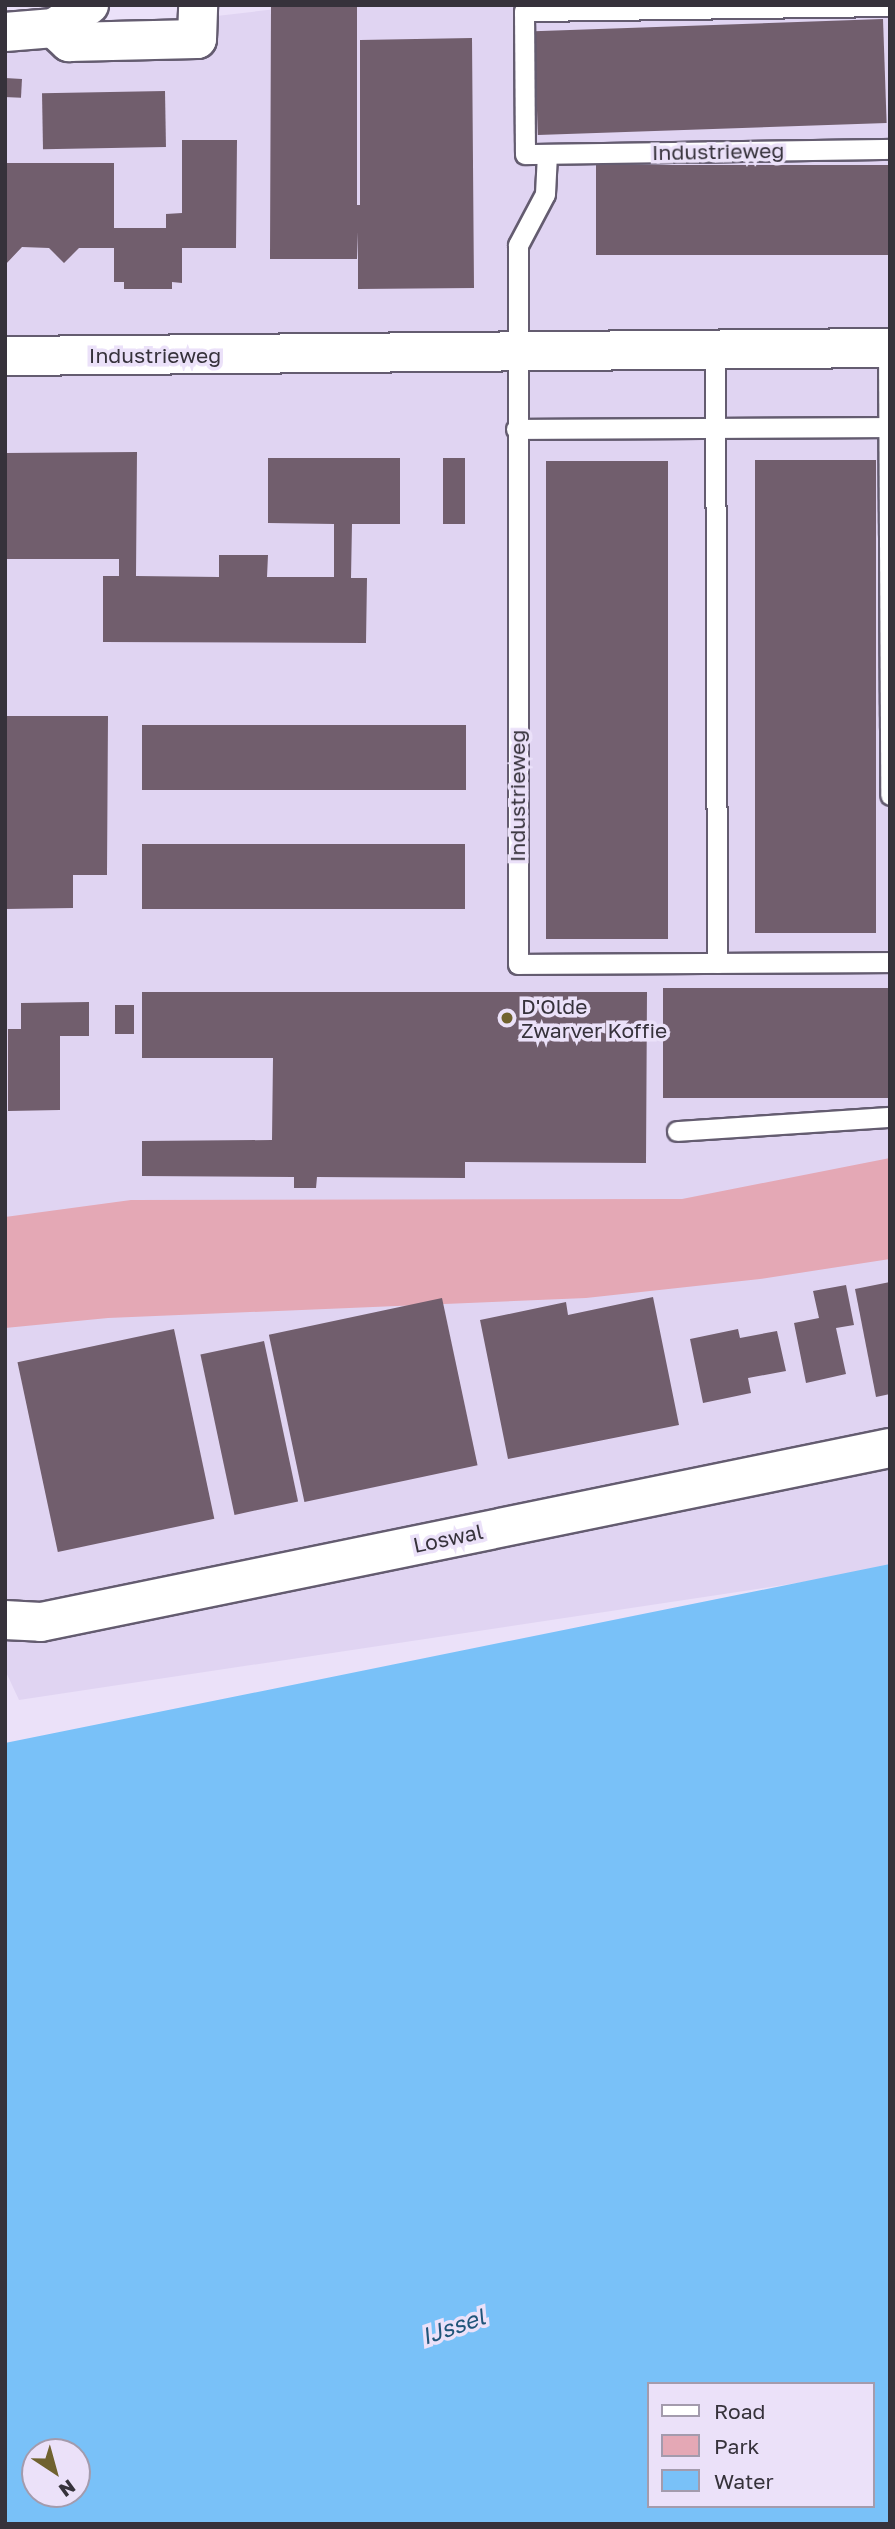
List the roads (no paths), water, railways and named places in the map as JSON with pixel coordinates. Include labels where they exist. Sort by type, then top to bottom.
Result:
[{"type":"street","points":[[5,32],[54,28],[89,5]]},
{"type":"street","points":[[54,28],[69,42],[197,39],[198,5]]},
{"type":"street","name":"Industrieweg","points":[[5,356],[889,349]]},
{"type":"street","name":"Loswal","points":[[5,1620],[41,1622],[890,1448]]},
{"type":"lane","points":[[547,154],[525,154],[524,11],[890,6]]},
{"type":"lane","name":"Industrieweg","points":[[890,149],[547,154],[545,194],[518,245],[516,352],[518,964],[890,962]]},
{"type":"lane","name":"Industrieweg","points":[[889,349],[890,795]]},
{"type":"lane","points":[[715,351],[717,963]]},
{"type":"lane","points":[[516,429],[888,427]]},
{"type":"lane","points":[[677,1131],[890,1116]]},
{"type":"water","name":"IJssel","points":[[890,1564],[890,2524],[5,2524],[5,1743]]},
{"type":"place","name":"D'Olde Zwarver Koffie","points":[[507,1018]]}]
